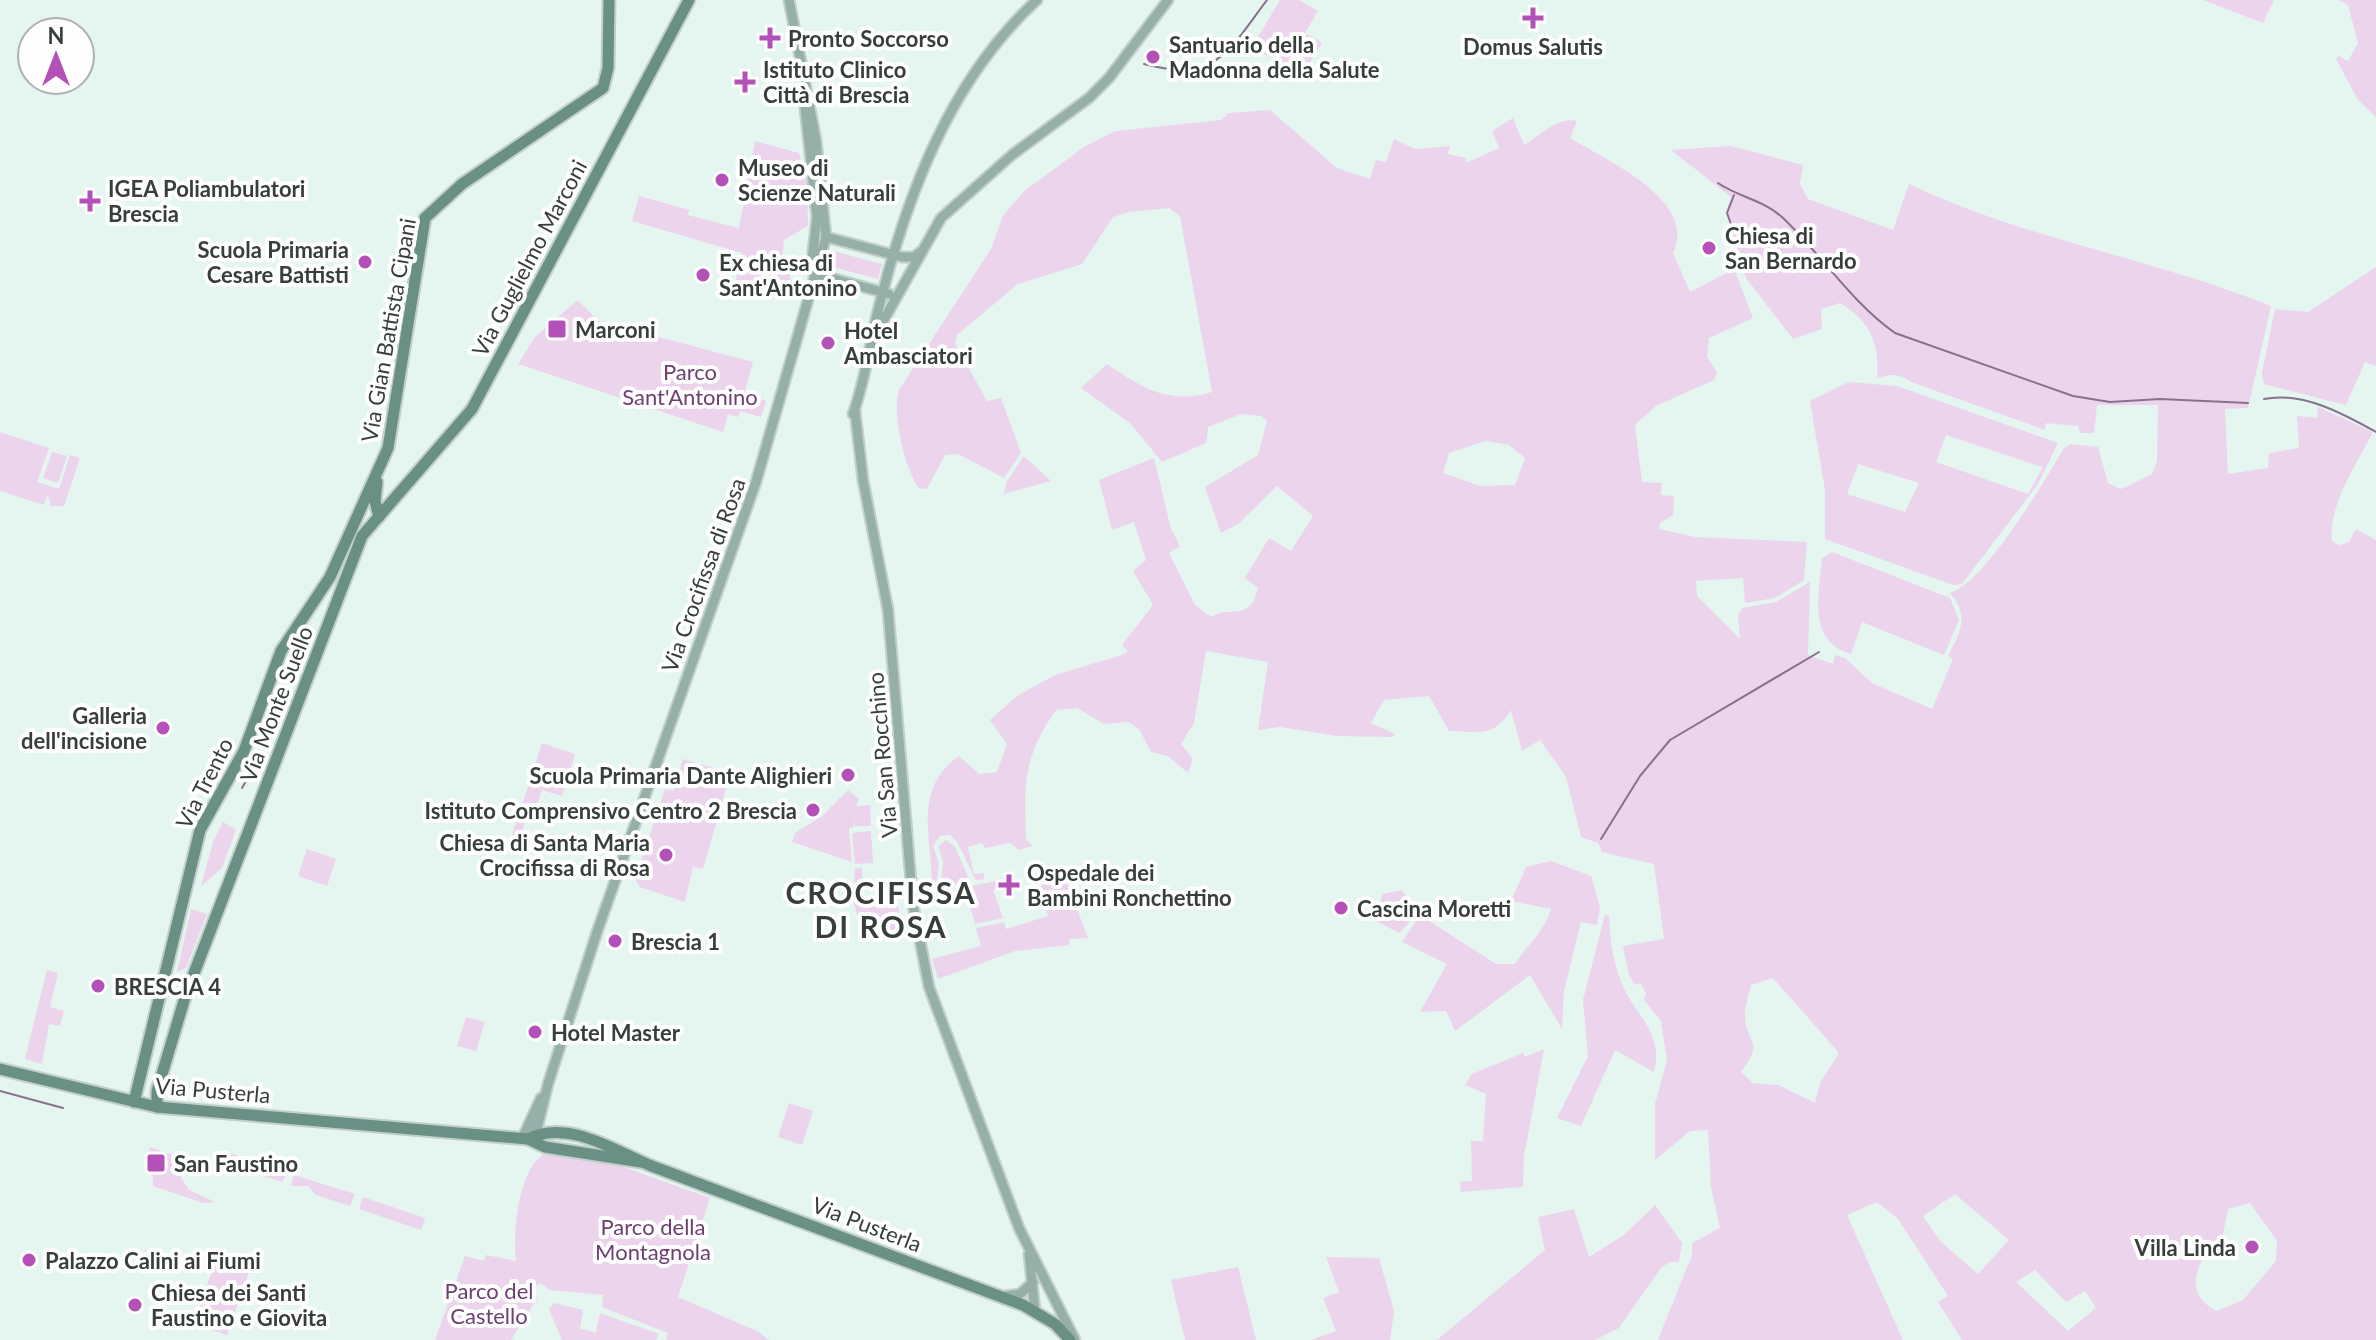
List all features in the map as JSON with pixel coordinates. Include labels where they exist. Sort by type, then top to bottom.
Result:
[{"type":"main road","name":"Via Gian Battista Cipani","points":[[358,518],[390,439],[425,218],[462,184],[603,88],[608,68],[609,0]]},
{"type":"main road","name":"Via Guglielmo Marconi","points":[[379,517],[472,409],[689,0]]},
{"type":"main road","points":[[379,517],[375,501],[380,466]]},
{"type":"main road","name":"Via Monte Suello","points":[[157,1107],[157,1091],[186,994],[362,536],[379,517]]},
{"type":"main road","points":[[358,518],[362,536]]},
{"type":"main road","name":"Via Monte Suello","points":[[310,607],[358,518]]},
{"type":"main road","name":"Via Trento","points":[[134,1102],[200,830],[242,756],[281,651],[310,607]]},
{"type":"main road","name":"Via Pusterla","points":[[0,1069],[157,1107],[525,1139],[545,1147],[641,1162],[1000,1296],[1035,1311],[1073,1340]]},
{"type":"street","points":[[789,0],[816,140],[826,237]]},
{"type":"street","name":"Via San Rocchino","points":[[1037,0],[982,63],[947,118],[925,163],[884,291],[855,411],[852,438],[888,610],[913,905],[929,987],[1028,1250],[1073,1340]]},
{"type":"street","name":"Via San Rocchino","points":[[874,338],[941,218],[962,196],[1089,98],[1109,78],[1168,0]]},
{"type":"street","points":[[803,85],[802,102],[817,224],[812,261]]},
{"type":"street","points":[[817,224],[826,237],[894,255],[910,258],[923,251]]},
{"type":"street","name":"Via Crocifissa di Rosa","points":[[525,1139],[548,1084],[612,886],[756,482],[813,273],[826,237]]},
{"type":"street","points":[[813,273],[884,291],[891,295],[887,312]]},
{"type":"street","name":"Via San Rocchino","points":[[1028,1250],[1035,1311]]},
{"type":"street","points":[[1000,1296],[1020,1294],[1033,1282]]},
{"type":"green space","points":[[1280,0],[1299,0],[1318,11],[1286,66],[1252,47]]},
{"type":"green space","points":[[2203,0],[2274,0],[2263,23]]},
{"type":"green space","points":[[2339,0],[2376,0],[2376,117],[2358,100],[2336,59],[2339,56],[2348,61],[2358,43],[2348,5]]},
{"type":"green space","points":[[1307,34],[1322,43],[1307,67],[1292,58]]},
{"type":"green space","points":[[1270,110],[1337,168],[1370,179],[1376,160],[1386,162],[1394,139],[1415,149],[1450,146],[1448,154],[1466,158],[1466,163],[1499,148],[1492,131],[1513,118],[1524,145],[1556,124],[1577,121],[1570,138],[1644,184],[1661,199],[1673,216],[1677,234],[1673,253],[1690,292],[1734,269],[1753,318],[1709,338],[1707,357],[1717,372],[1714,380],[1656,406],[1635,425],[1642,482],[1662,483],[1661,495],[1674,496],[1673,515],[1660,523],[1659,529],[1695,537],[1807,542],[1804,580],[1775,598],[1745,603],[1743,578],[1696,581],[1697,596],[1740,639],[1738,616],[1742,608],[1776,602],[1810,582],[1808,655],[1833,664],[1835,655],[1845,658],[1872,683],[1932,709],[1953,659],[1948,656],[1961,624],[1960,609],[1950,593],[1964,585],[1996,551],[2064,448],[2071,444],[2098,447],[2108,483],[2121,489],[2152,474],[2157,461],[2158,405],[2097,405],[2094,433],[2080,433],[2078,426],[2046,423],[2045,430],[1898,376],[1877,378],[1877,354],[1871,334],[1859,317],[1840,303],[1821,309],[1822,329],[1793,339],[1746,278],[1726,211],[1731,197],[1671,150],[1731,146],[1803,165],[1800,184],[1808,199],[1893,230],[1909,184],[1997,220],[2180,274],[2271,306],[2248,408],[2225,409],[2228,474],[2268,468],[2269,453],[2299,448],[2297,416],[2317,418],[2318,407],[2373,432],[2339,499],[2334,513],[2332,541],[2340,545],[2349,542],[2356,529],[2376,540],[2376,1340],[1962,1340],[1938,1302],[1948,1296],[1898,1219],[1877,1202],[1847,1215],[1903,1340],[1658,1340],[1692,1255],[1692,1243],[1720,1228],[1711,1187],[1708,1130],[1690,1131],[1655,1160],[1655,1104],[1667,1060],[1661,1021],[1644,1000],[1646,994],[1641,983],[1635,985],[1629,975],[1623,946],[1664,939],[1654,864],[1602,852],[1598,843],[1581,837],[1566,777],[1540,740],[1522,751],[1511,710],[1492,729],[1449,731],[1429,696],[1384,700],[1371,723],[1395,734],[1392,737],[1337,736],[1280,727],[1258,730],[1268,662],[1206,651],[1194,723],[1181,744],[1193,759],[1188,773],[1168,756],[1151,752],[1139,729],[1128,722],[1104,724],[1077,708],[1056,710],[1037,742],[1028,772],[1026,839],[1033,846],[1019,850],[1010,843],[985,848],[982,843],[968,847],[974,874],[983,873],[985,879],[976,880],[957,842],[950,835],[940,836],[933,846],[939,863],[936,887],[932,891],[928,818],[935,784],[944,769],[959,756],[979,774],[997,772],[1007,744],[990,720],[1017,696],[1055,675],[1125,654],[1128,651],[1122,645],[1153,605],[1133,571],[1146,560],[1134,522],[1112,530],[1099,480],[1154,458],[1171,529],[1180,546],[1169,553],[1195,605],[1211,617],[1245,610],[1250,606],[1258,588],[1245,578],[1269,538],[1291,551],[1313,516],[1277,486],[1238,524],[1221,533],[1205,487],[1258,455],[1267,421],[1262,416],[1241,414],[1208,427],[1206,443],[1162,462],[1130,423],[1081,388],[1107,364],[1156,392],[1197,396],[1212,392],[1180,216],[1169,208],[1113,217],[1082,264],[1018,284],[957,335],[955,344],[987,401],[1001,398],[1021,453],[1004,478],[958,454],[945,455],[927,489],[919,488],[901,440],[897,413],[899,390],[991,249],[1003,216],[1023,192],[1084,147],[1115,131],[1222,120],[1228,113]],"holes":[[[1486,441],[1509,445],[1525,458],[1515,485],[1480,486],[1443,473],[1449,453]],[[1773,978],[1839,1053],[1820,1083],[1815,1103],[1778,1085],[1753,1083],[1741,1072],[1749,1061],[1753,1046],[1745,1021],[1751,985]],[[1955,1194],[2009,1240],[1978,1274],[1941,1242],[1923,1216]],[[2250,1203],[2277,1241],[2276,1261],[2243,1300],[2216,1311],[2198,1294],[2196,1280],[2204,1257],[2218,1258],[2228,1209]],[[2035,1270],[2066,1302],[2085,1291],[2096,1308],[2068,1331],[2016,1282]]]},
{"type":"green space","points":[[755,141],[799,153],[807,183],[808,226],[784,240],[782,262],[789,272],[791,284],[734,288],[742,253],[632,221],[639,196],[689,210],[688,215],[739,228]]},
{"type":"green space","points":[[829,250],[882,264],[878,279],[825,265]]},
{"type":"green space","points":[[2376,267],[2376,366],[2365,362],[2346,405],[2264,384],[2262,373],[2275,309],[2308,312]]},
{"type":"green space","name":"Parco Sant'Antonino","points":[[578,300],[598,321],[753,362],[745,391],[766,401],[761,417],[740,411],[738,417],[728,414],[723,432],[518,364],[535,337]]},
{"type":"green space","points":[[1849,382],[1897,386],[2058,443],[2038,484],[1962,584],[1953,585],[1825,539],[1825,490],[1810,401]],"holes":[[[1946,435],[2042,467],[2042,468],[2028,494],[1936,462]],[[1858,464],[1919,483],[1905,512],[1847,494]]]},
{"type":"green space","points":[[0,432],[80,458],[64,506],[51,506],[48,495],[44,505],[0,491]],"holes":[[[49,448],[70,455],[59,489],[37,482]]]},
{"type":"green space","points":[[52,452],[67,456],[58,483],[43,478]]},
{"type":"green space","points":[[1024,456],[1051,481],[1000,495],[1004,493],[1007,481]]},
{"type":"green space","points":[[1832,552],[1950,598],[1959,620],[1944,655],[1862,622],[1851,654],[1827,639],[1818,602],[1822,558]]},
{"type":"green space","points":[[312,621],[296,670],[286,667],[291,652]]},
{"type":"green space","points":[[542,743],[575,754],[562,796],[542,790],[537,804],[531,803],[517,847],[509,845]]},
{"type":"green space","points":[[683,759],[745,777],[745,782],[729,778],[703,869],[693,867],[685,902],[640,887],[635,879],[665,789],[673,791]]},
{"type":"green space","points":[[848,790],[859,799],[856,806],[870,805],[871,826],[855,826],[854,818],[854,827],[849,828],[852,862],[792,842],[795,833],[822,816]]},
{"type":"green space","points":[[223,822],[236,830],[222,868],[201,886],[213,842]]},
{"type":"green space","points":[[871,831],[873,863],[855,864],[852,833]]},
{"type":"green space","points":[[946,840],[955,847],[970,881],[941,887],[943,861],[938,847]]},
{"type":"green space","points":[[307,849],[336,859],[327,886],[298,876]]},
{"type":"green space","points":[[1551,861],[1591,876],[1600,907],[1597,925],[1581,922],[1564,991],[1562,1029],[1530,975],[1455,1031],[1446,1011],[1420,1012],[1447,964],[1402,942],[1420,915],[1496,964],[1515,964],[1540,931],[1551,909],[1511,901],[1526,867]]},
{"type":"green space","points":[[862,867],[864,907],[898,905],[901,928],[864,936],[853,901],[855,869]]},
{"type":"green space","points":[[996,881],[998,888],[993,890],[1003,918],[975,924],[966,891],[941,895],[942,892]]},
{"type":"green space","points":[[1054,881],[1067,883],[1088,938],[1069,939],[1069,945],[1015,951],[938,979],[932,959],[981,946],[976,928],[1004,922],[1006,929],[1048,916],[1041,886]]},
{"type":"green space","points":[[1402,890],[1418,913],[1399,933],[1374,920],[1383,894]]},
{"type":"green space","points":[[191,909],[207,914],[186,968],[177,972]]},
{"type":"green space","points":[[1605,914],[1609,917],[1620,977],[1648,1026],[1656,1058],[1654,1072],[1615,1050],[1581,1126],[1557,1118],[1588,1056],[1583,1000]]},
{"type":"green space","points":[[47,970],[58,973],[50,1007],[64,1011],[60,1026],[49,1024],[42,1064],[25,1059]]},
{"type":"green space","points":[[466,1017],[485,1022],[476,1051],[457,1046]]},
{"type":"green space","points":[[1544,1049],[1524,1156],[1523,1187],[1461,1192],[1460,1182],[1472,1181],[1471,1141],[1483,1141],[1486,1094],[1465,1085],[1472,1074],[1523,1053],[1525,1057]]},
{"type":"green space","points":[[789,1103],[813,1111],[802,1145],[778,1137]]},
{"type":"green space","points":[[150,1147],[202,1166],[175,1159],[173,1164],[189,1190],[215,1202],[203,1203],[153,1186],[148,1159]]},
{"type":"green space","points":[[224,1151],[294,1175],[287,1173],[282,1182],[221,1162]]},
{"type":"green space","points":[[549,1152],[601,1159],[710,1198],[678,1297],[759,1332],[769,1340],[666,1340],[668,1333],[602,1307],[603,1295],[550,1290],[540,1283],[533,1288],[537,1299],[511,1340],[435,1340],[465,1256],[484,1261],[486,1255],[516,1261],[515,1234],[524,1183],[539,1158]]},
{"type":"green space","points":[[294,1175],[355,1194],[350,1206],[316,1195],[308,1186],[291,1186]]},
{"type":"green space","points":[[363,1197],[425,1218],[421,1230],[359,1209]]},
{"type":"green space","points":[[1655,1205],[1682,1243],[1679,1262],[1669,1262],[1661,1268],[1619,1328],[1595,1340],[1437,1340],[1545,1250],[1538,1217],[1574,1209],[1589,1257],[1624,1235]]},
{"type":"green space","points":[[217,1257],[250,1269],[227,1335],[193,1324]]},
{"type":"green space","points":[[1326,1257],[1379,1258],[1394,1311],[1390,1340],[1311,1340],[1336,1331],[1323,1298],[1339,1292]]},
{"type":"green space","points":[[1238,1267],[1256,1340],[1185,1340],[1171,1280]]},
{"type":"green space","points":[[554,1303],[583,1310],[580,1329],[596,1332],[600,1313],[659,1334],[656,1340],[562,1340],[549,1309]]},
{"type":"waterway","points":[[1144,64],[1188,69],[1218,59],[1267,0]]},
{"type":"waterway","points":[[1718,183],[1768,207],[1783,218],[1864,307],[1895,333],[2073,396],[2110,402],[2160,399],[2248,403]]},
{"type":"waterway","points":[[1732,227],[1727,213],[1734,195]]},
{"type":"waterway","points":[[398,322],[401,305]]},
{"type":"waterway","points":[[2264,399],[2278,397],[2308,401],[2376,432]]},
{"type":"waterway","points":[[1601,839],[1640,776],[1670,740],[1819,652]]},
{"type":"waterway","points":[[242,788],[249,776]]},
{"type":"waterway","points":[[169,996],[171,990]]},
{"type":"waterway","points":[[0,1091],[63,1108]]},
{"type":"place","name":"Domus Salutis","points":[[1533,18]]},
{"type":"place","name":"Pronto Soccorso","points":[[770,38]]},
{"type":"place","name":"Santuario della Madonna della Salute","points":[[1153,57]]},
{"type":"place","name":"Istituto Clinico Città di Brescia","points":[[745,82]]},
{"type":"place","name":"Museo di Scienze Naturali","points":[[722,180]]},
{"type":"place","name":"IGEA Poliambulatori Brescia","points":[[90,201]]},
{"type":"place","name":"Chiesa di San Bernardo","points":[[1709,248]]},
{"type":"place","name":"Scuola Primaria Cesare Battisti","points":[[365,262]]},
{"type":"place","name":"Ex chiesa di Sant'Antonino","points":[[703,275]]},
{"type":"place","name":"Marconi","points":[[557,329]]},
{"type":"place","name":"Hotel Ambasciatori","points":[[828,343]]},
{"type":"place","name":"Galleria dell'incisione","points":[[163,728]]},
{"type":"place","name":"Scuola Primaria Dante Alighieri","points":[[848,775]]},
{"type":"place","name":"Istituto Comprensivo Centro 2 Brescia","points":[[813,810]]},
{"type":"place","name":"Chiesa di Santa Maria Crocifissa di Rosa","points":[[666,855]]},
{"type":"place","name":"Ospedale dei Bambini Ronchettino","points":[[1009,885]]},
{"type":"place","name":"Cascina Moretti","points":[[1341,908]]},
{"type":"place","name":"Brescia 1","points":[[615,941]]},
{"type":"place","name":"BRESCIA 4","points":[[98,986]]},
{"type":"place","name":"Hotel Master","points":[[535,1032]]},
{"type":"place","name":"San Faustino","points":[[156,1163]]},
{"type":"place","name":"Villa Linda","points":[[2252,1247]]},
{"type":"place","name":"Palazzo Calini ai Fiumi","points":[[29,1260]]},
{"type":"place","name":"Chiesa dei Santi Faustino e Giovita","points":[[135,1305]]},
{"type":"district","name":"CROCIFISSA DI ROSA","points":[[881,909]]},
{"type":"park label","name":"Parco della Montagnola","points":[[653,1238]]},
{"type":"park label","name":"Parco del Castello","points":[[489,1302]]}]
